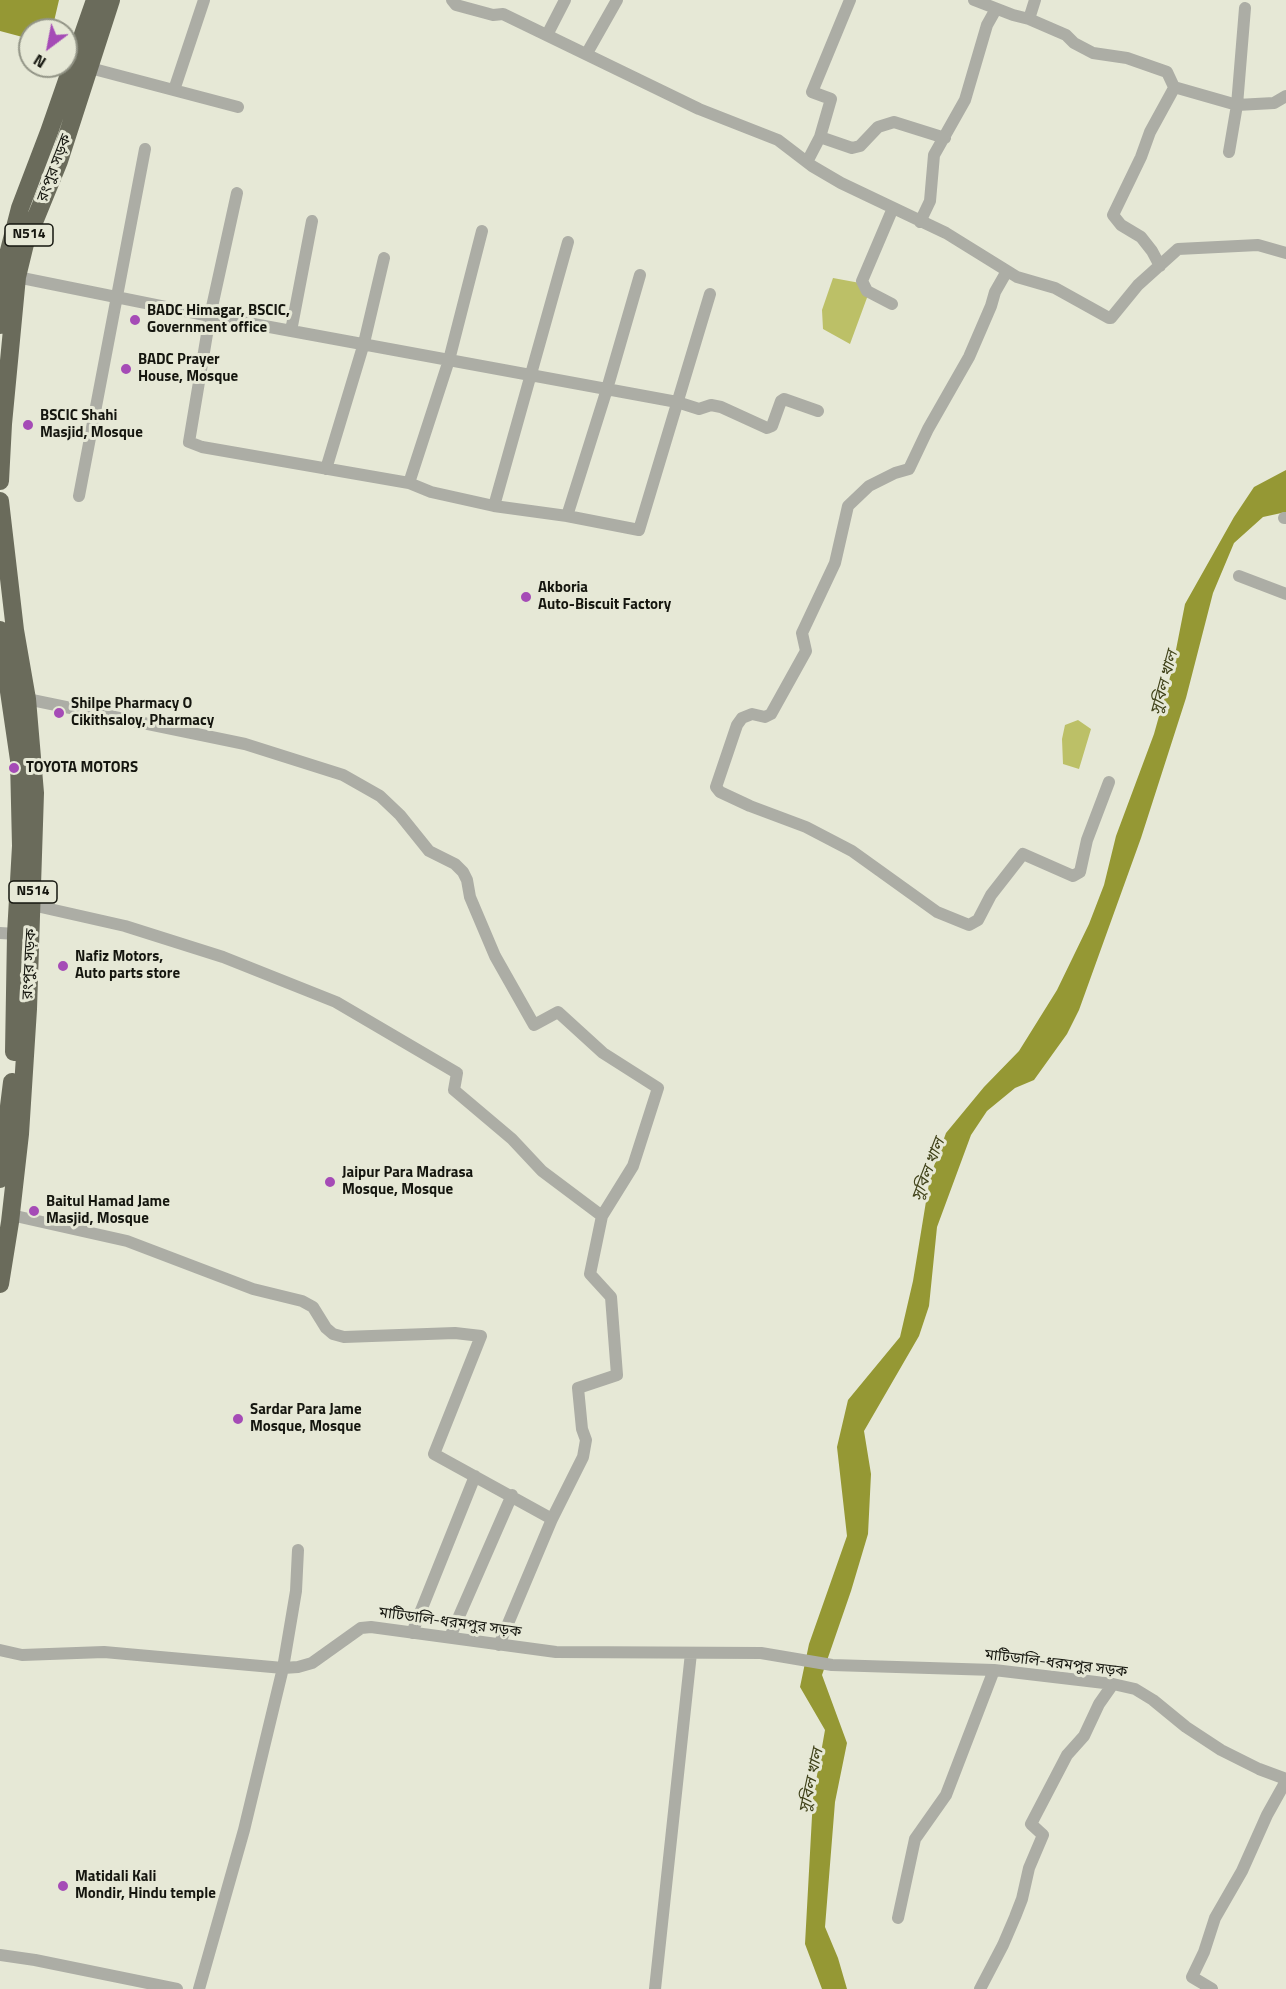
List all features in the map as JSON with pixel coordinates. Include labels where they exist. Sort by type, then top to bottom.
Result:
[{"type":"highway","name":"রংপুর সড়ক","points":[[0,481],[7,282],[4,270],[20,208],[95,0]]},
{"type":"highway","name":"রংপুর সড়ক","points":[[0,325],[7,282],[59,161],[111,0]]},
{"type":"highway","name":"রংপুর সড়ক","points":[[0,501],[15,630],[27,699],[35,793],[32,905],[20,1134],[0,1284]]},
{"type":"highway","name":"রংপুর সড়ক","points":[[0,630],[19,760],[21,846],[8,933],[13,1075],[0,1179]]},
{"type":"street","points":[[174,90],[204,0]]},
{"type":"street","points":[[452,0],[456,5],[493,15],[503,14],[587,53],[699,110],[778,140],[807,162],[841,183],[946,233],[1007,271],[1027,281],[1055,288],[1109,318],[1112,318],[1138,285],[1178,249],[1258,245],[1286,253]]},
{"type":"street","points":[[547,35],[565,0]]},
{"type":"street","points":[[587,53],[617,0]]},
{"type":"street","points":[[807,162],[820,137],[831,99],[812,92],[850,0]]},
{"type":"street","points":[[974,0],[1066,35],[1074,43],[1093,53],[1127,58],[1164,70],[1174,87],[1237,105],[1274,103],[1286,96]]},
{"type":"street","points":[[1029,19],[1035,0]]},
{"type":"street","points":[[1229,152],[1237,105],[1245,8]]},
{"type":"street","points":[[920,222],[930,201],[934,155],[964,100],[987,25],[996,9]]},
{"type":"street","points":[[90,68],[237,107]]},
{"type":"street","points":[[1160,266],[1141,237],[1121,225],[1113,215],[1141,157],[1150,132],[1174,87]]},
{"type":"street","points":[[820,137],[852,148],[860,146],[878,127],[894,122],[945,138]]},
{"type":"street","points":[[79,496],[145,149]]},
{"type":"street","points":[[237,193],[210,316],[189,442],[202,447],[409,483],[431,492],[494,506],[567,516],[639,530],[710,294]]},
{"type":"street","points":[[892,304],[867,291],[862,281],[893,208]]},
{"type":"street","points":[[291,331],[312,221]]},
{"type":"street","points":[[409,483],[449,360],[482,231]]},
{"type":"street","points":[[494,506],[568,242]]},
{"type":"street","points":[[326,469],[364,343],[384,258]]},
{"type":"street","points":[[1007,271],[995,292],[969,357],[928,429],[909,469],[869,486],[848,506],[835,562],[802,633],[806,651],[771,714],[765,717],[752,714],[742,718],[737,724],[716,787],[720,792],[806,827],[852,851],[937,912],[969,925],[978,920],[991,895],[1023,854],[1073,876],[1080,872],[1087,840],[1109,782]]},
{"type":"street","points":[[567,516],[640,274]]},
{"type":"street","points":[[7,282],[116,297],[677,402],[699,409],[711,405],[721,407],[767,428],[772,426],[784,399],[818,411]]},
{"type":"street","points":[[1239,576],[1286,594]]},
{"type":"street","points":[[27,699],[245,744],[343,775],[380,796],[400,815],[429,851],[455,864],[463,872],[470,897],[495,956],[534,1025],[558,1012],[603,1053],[658,1088],[633,1166],[602,1216],[590,1274],[611,1297],[617,1375],[578,1388],[582,1429],[586,1440],[583,1457],[552,1518],[499,1645]]},
{"type":"street","points":[[32,905],[125,926],[223,957],[336,1002],[457,1073],[454,1090],[512,1139],[542,1171],[602,1216]]},
{"type":"street","points":[[11,1215],[127,1241],[253,1289],[302,1301],[313,1307],[333,1334],[344,1337],[455,1333],[482,1336],[434,1454],[552,1518]]},
{"type":"street","points":[[412,1633],[475,1476]]},
{"type":"street","points":[[450,1637],[512,1495]]},
{"type":"street","points":[[199,1989],[244,1830],[283,1668],[296,1592],[298,1550]]},
{"type":"street","name":"মাটিডালি-ধরমপুর সড়ক","points":[[0,1650],[22,1655],[104,1652],[283,1668],[312,1663],[360,1628],[370,1627],[556,1652],[761,1653],[832,1665],[994,1670],[1113,1684],[1135,1689],[1221,1750],[1286,1780]]},
{"type":"street","points":[[655,1989],[691,1653]]},
{"type":"street","points":[[898,1918],[915,1839],[946,1795],[994,1670]]},
{"type":"street","points":[[980,1989],[1015,1917],[1029,1868],[1043,1835],[1030,1824],[1067,1755],[1084,1736],[1099,1704],[1113,1684]]},
{"type":"street","points":[[1212,1989],[1192,1977],[1204,1952],[1215,1918],[1242,1871],[1267,1815],[1286,1780]]},
{"type":"street","points":[[0,1955],[177,1989]]},
{"type":"green space","points":[[833,278],[860,283],[868,295],[850,344],[823,329],[822,310]]},
{"type":"green space","points":[[1078,720],[1091,729],[1079,769],[1063,764],[1062,739],[1065,725]]},
{"type":"shaded area","points":[[0,0],[59,0],[55,18],[18,18],[18,36],[0,31]]},
{"type":"shaded area","points":[[1286,470],[1286,512],[1263,517],[1234,543],[1213,593],[1186,698],[1141,838],[1079,1010],[1067,1034],[1034,1080],[1015,1088],[987,1111],[971,1135],[937,1227],[929,1306],[919,1336],[864,1431],[871,1474],[868,1534],[822,1675],[847,1743],[835,1802],[825,1927],[838,1958],[847,1989],[822,1989],[805,1944],[813,1798],[825,1730],[800,1687],[809,1644],[847,1536],[837,1447],[848,1400],[900,1337],[913,1281],[930,1177],[946,1133],[984,1087],[1019,1051],[1057,990],[1089,924],[1104,885],[1116,836],[1154,734],[1172,670],[1185,604],[1234,517],[1254,487]]},
{"type":"place","name":"BADC Himagar, BSCIC, Government office","points":[[135,320]]},
{"type":"place","name":"BADC Prayer House, Mosque","points":[[126,369]]},
{"type":"place","name":"BSCIC Shahi Masjid, Mosque","points":[[28,425]]},
{"type":"place","name":"Akboria Auto-Biscuit Factory","points":[[526,597]]},
{"type":"place","name":"Shilpe Pharmacy O Cikithsaloy, Pharmacy","points":[[59,713]]},
{"type":"place","name":"TOYOTA MOTORS","points":[[14,768]]},
{"type":"place","name":"Nafiz Motors, Auto parts store","points":[[63,966]]},
{"type":"place","name":"Jaipur Para Madrasa Mosque, Mosque","points":[[330,1182]]},
{"type":"place","name":"Baitul Hamad Jame Masjid, Mosque","points":[[34,1211]]},
{"type":"place","name":"Sardar Para Jame Mosque, Mosque","points":[[238,1419]]},
{"type":"place","name":"Matidali Kali Mondir, Hindu temple","points":[[63,1886]]},
{"type":"water label","name":"সুবিল খাল","points":[[1165,683]]},
{"type":"water label","name":"সুবিল খাল","points":[[929,1170]]},
{"type":"water label","name":"সুবিল খাল","points":[[812,1781]]}]
